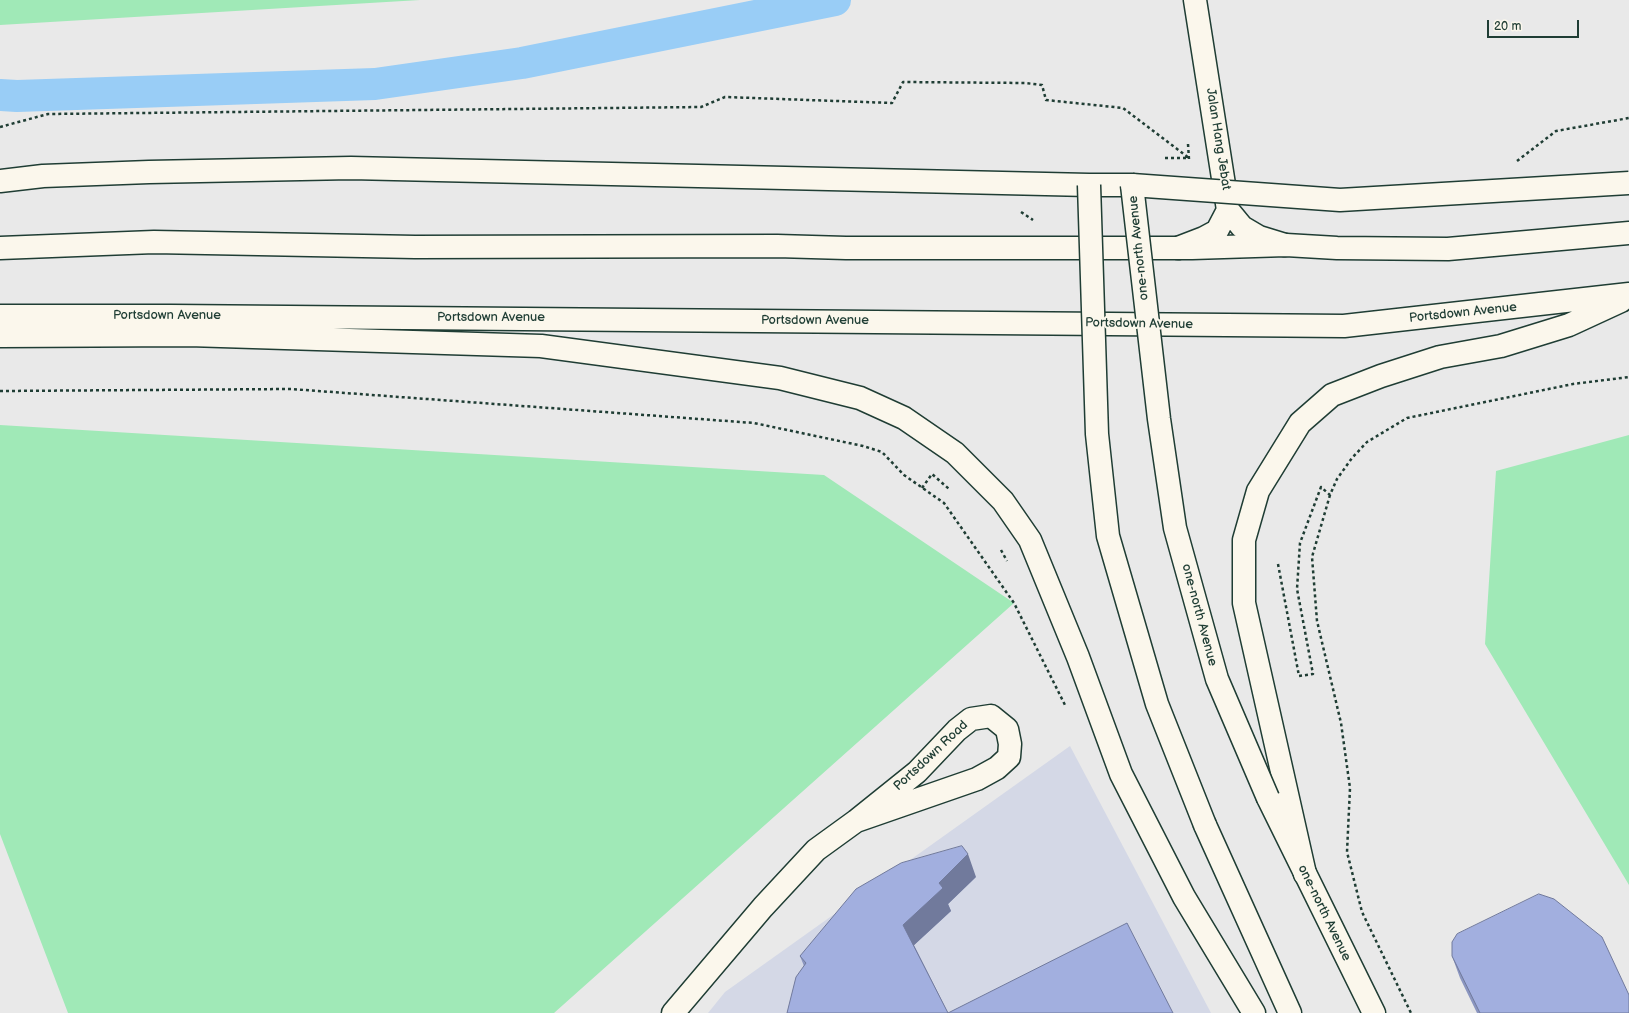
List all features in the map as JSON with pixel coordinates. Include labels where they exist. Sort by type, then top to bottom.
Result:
[{"type":"main road","name":"Jalan Hang Jebat","points":[[1195,0],[1228,210]]},
{"type":"main road","points":[[0,181],[43,176],[149,172],[351,168],[1132,185],[1340,200],[1629,183]]},
{"type":"main road","points":[[1089,185],[1097,434],[1108,536],[1158,704],[1205,825],[1290,1013]]},
{"type":"main road","name":"one-north Avenue","points":[[1132,185],[1159,419],[1175,528],[1217,680],[1268,798],[1374,1013]]},
{"type":"main road","points":[[1178,248],[1204,238],[1217,231],[1228,210],[1242,227],[1260,237],[1286,245]]},
{"type":"main road","points":[[0,248],[154,242],[415,247],[777,246],[846,248],[1178,248],[1286,245],[1337,248],[1448,249],[1629,233]]},
{"type":"main road","points":[[1305,874],[1244,603],[1244,540],[1258,491],[1300,423],[1332,395],[1381,376],[1440,357],[1501,346],[1569,325],[1629,296]]},
{"type":"main road","name":"Portsdown Avenue","points":[[0,316],[171,316],[1344,326],[1629,296]]},
{"type":"main road","points":[[0,336],[190,335],[541,346],[780,378],[860,398],[904,418],[955,453],[1004,501],[1030,540],[1078,657],[1121,774],[1184,897],[1254,1013]]},
{"type":"main road","name":"Portsdown Road","points":[[673,1013],[763,907],[816,850],[856,821],[917,772],[957,730],[971,719],[991,716],[1007,729],[1010,744],[1009,757],[997,768],[978,779],[856,821]]},
{"type":"path","points":[[0,127],[48,114],[701,107],[725,97],[892,103],[903,82],[1025,83],[1042,85],[1046,100],[1123,108],[1189,158]]},
{"type":"path","points":[[1556,131],[1629,118]]},
{"type":"path","points":[[1411,1013],[1362,912],[1347,852],[1350,788],[1341,723],[1317,621],[1312,557],[1330,495],[1338,479],[1352,458],[1368,442],[1408,418],[1573,384],[1629,377]]},
{"type":"path","points":[[0,391],[291,389],[754,423],[837,440],[882,452],[904,475],[922,488],[932,474],[950,489]]},
{"type":"path","points":[[1278,564],[1299,676],[1313,674],[1296,590],[1300,543],[1321,487],[1330,495]]},
{"type":"path","points":[[998,543],[1008,563]]},
{"type":"shaded area","points":[[1070,746],[1211,1013],[708,1013],[725,992]]},
{"type":"green space","points":[[0,0],[420,0],[0,25]]},
{"type":"green space","points":[[0,425],[824,475],[1014,603],[554,1013],[68,1013],[0,834]]},
{"type":"green space","points":[[1629,435],[1629,885],[1485,644],[1496,471]]},
{"type":"building","points":[[962,846],[968,854],[939,883],[943,888],[903,925],[948,1013],[787,1013],[796,977],[806,963],[800,956],[856,889],[901,863]]},
{"type":"building","points":[[1539,894],[1554,899],[1602,937],[1629,995],[1629,1013],[1480,1013],[1452,956],[1452,942],[1457,934]]},
{"type":"building","points":[[1127,923],[1173,1013],[948,1013]]},
{"type":"waterway","points":[[0,95],[17,96],[375,84],[522,63],[835,0]]}]
